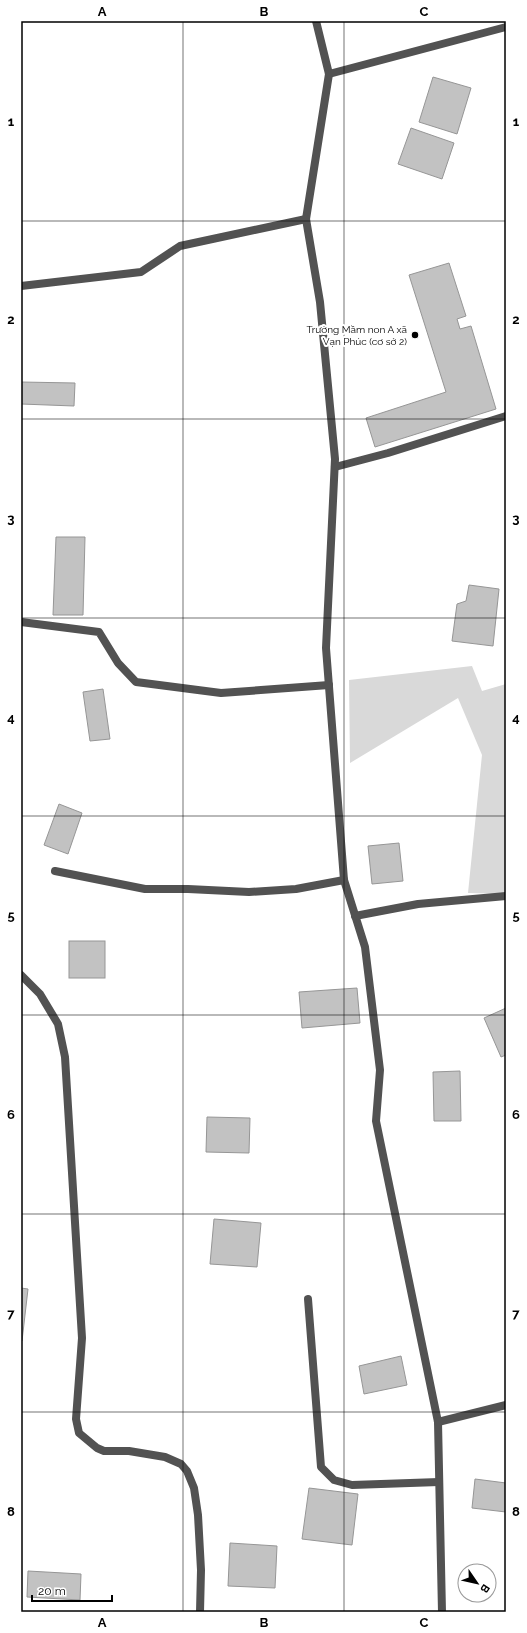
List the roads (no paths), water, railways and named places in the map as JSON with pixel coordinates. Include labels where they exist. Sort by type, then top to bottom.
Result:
[{"type":"street","points":[[316,21],[329,74],[306,219],[320,302],[335,467],[326,648],[344,880],[365,947],[380,1070],[376,1121],[438,1422],[442,1612]]},
{"type":"street","points":[[329,74],[506,27]]},
{"type":"street","points":[[21,286],[141,272],[180,246],[306,219]]},
{"type":"street","points":[[335,467],[388,453],[506,416]]},
{"type":"street","points":[[21,622],[99,632],[118,663],[136,682],[221,693],[329,685]]},
{"type":"street","points":[[55,871],[146,889],[188,888],[249,892],[296,889],[344,880]]},
{"type":"street","points":[[355,916],[418,904],[506,896]]},
{"type":"street","points":[[21,975],[40,994],[58,1024],[65,1057],[82,1338],[76,1419],[79,1433],[94,1446],[104,1451],[129,1451],[165,1457],[181,1464],[187,1471],[194,1488],[198,1515],[201,1570],[200,1612]]},
{"type":"street","points":[[308,1299],[321,1467],[334,1480],[352,1485],[439,1482]]},
{"type":"street","points":[[438,1422],[506,1405]]},
{"type":"place","name":"Trường Mầm non A xã Vạn Phúc (cơ sở 2)","points":[[415,335]]}]
